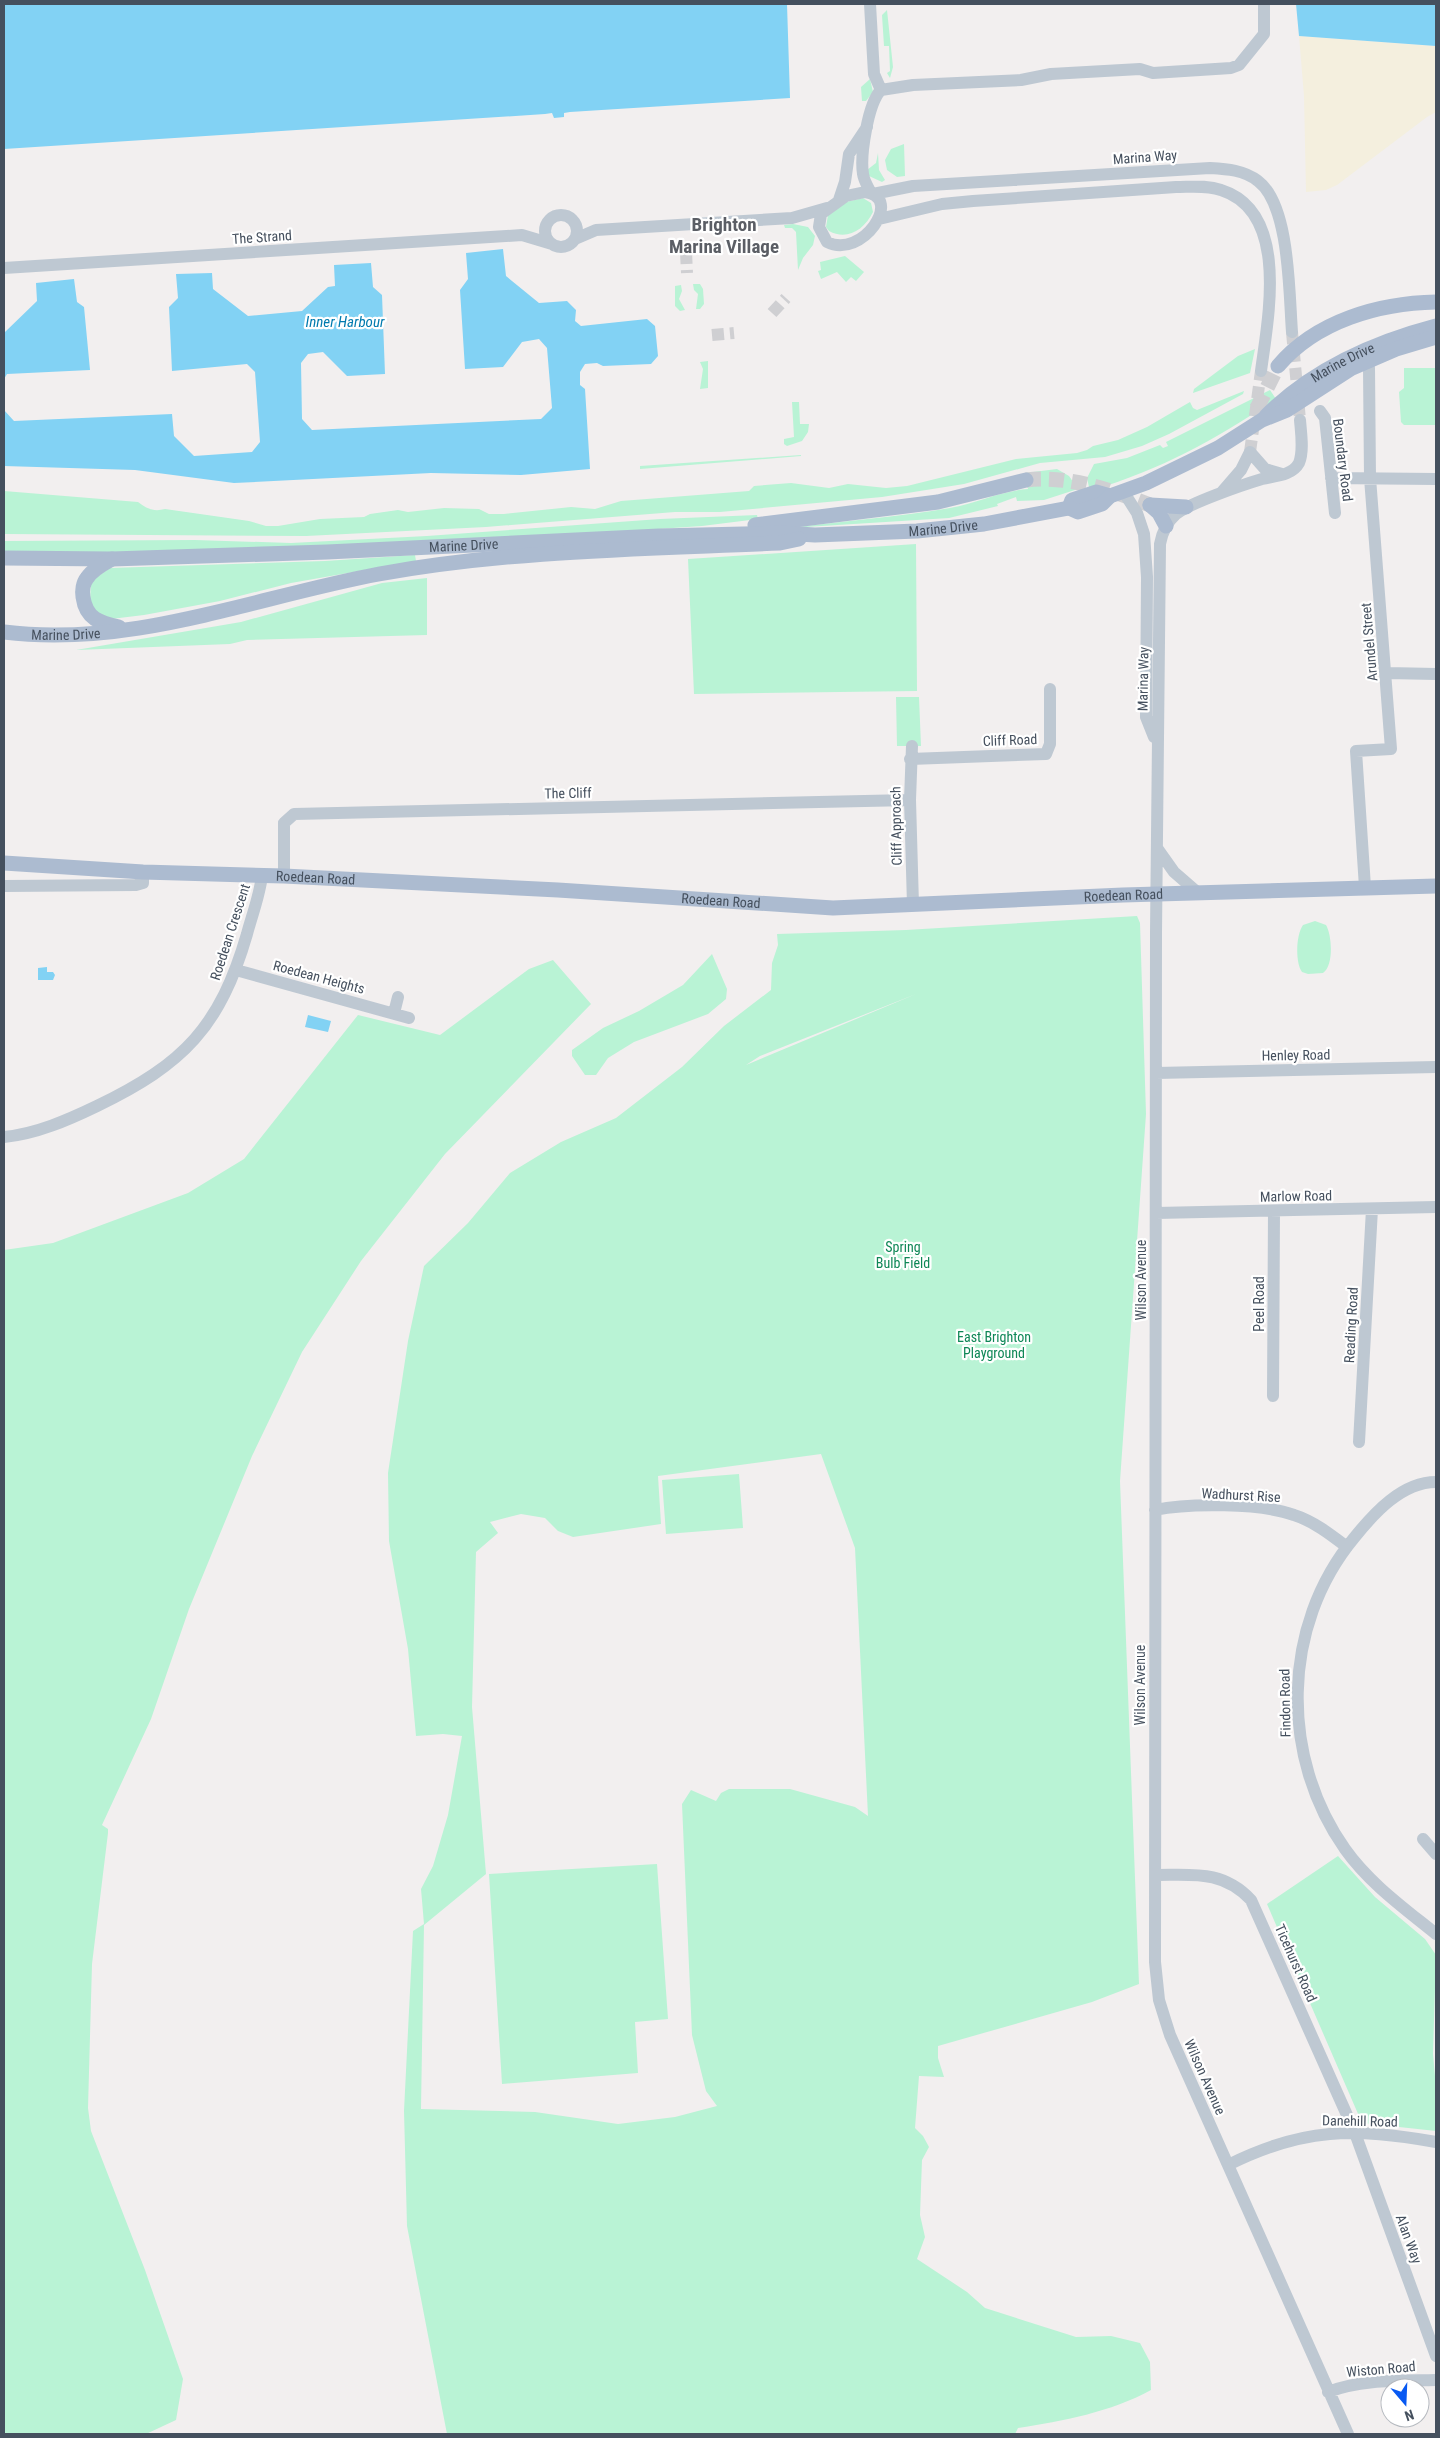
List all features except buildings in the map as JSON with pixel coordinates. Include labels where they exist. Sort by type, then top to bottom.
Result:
[{"type":"main road","points":[[1278,366],[1305,341],[1356,316],[1390,306],[1436,302]]},
{"type":"main road","name":"Marine Drive","points":[[1262,420],[1280,401],[1348,358],[1389,340],[1436,326]]},
{"type":"main road","name":"Marine Drive","points":[[4,558],[112,559],[337,552],[659,536],[782,533],[815,535],[917,531],[984,524],[1069,508],[1072,500],[1096,492],[1117,493],[1185,465],[1226,444],[1262,420],[1287,410],[1318,388],[1367,361],[1436,337]]},
{"type":"main road","points":[[659,536],[864,513],[938,502],[1026,480]]},
{"type":"main road","points":[[1166,526],[1159,513],[1150,505],[1186,507]]},
{"type":"main road","name":"Marine Drive","points":[[4,632],[84,636],[129,629],[216,614],[377,575],[427,566],[556,554],[780,543],[815,535]]},
{"type":"main road","name":"Marine Drive","points":[[112,559],[94,570],[86,578],[83,592],[86,611],[93,619],[101,623],[129,629]]},
{"type":"main road","name":"Roedean Road","points":[[4,863],[143,872],[262,875],[558,890],[833,908],[1197,892],[1436,886]]},
{"type":"street","points":[[870,4],[872,62],[874,74],[881,90]]},
{"type":"street","points":[[880,219],[881,205],[872,194],[864,175],[867,127],[874,99],[881,90],[912,85],[1021,80],[1051,74],[1140,69],[1153,72],[1231,68],[1243,62],[1263,38],[1266,29],[1264,4]]},
{"type":"street","points":[[839,200],[845,182],[849,154],[867,127]]},
{"type":"street","name":"Marina Way","points":[[872,194],[913,186],[1210,168],[1243,172],[1263,185],[1278,209],[1283,232],[1292,332]]},
{"type":"street","points":[[872,194],[858,193],[839,200],[827,208],[819,218],[820,230],[827,242],[833,245],[845,245],[860,239],[880,219],[922,208],[973,201],[1176,188],[1223,190],[1242,200],[1250,208],[1256,216],[1264,237],[1270,307],[1261,371]]},
{"type":"street","points":[[575,239],[577,234],[576,224],[573,219],[558,215],[547,225],[546,235],[552,244],[567,246],[575,239],[596,230],[792,218],[827,208]]},
{"type":"street","points":[[792,218],[820,230]]},
{"type":"street","points":[[576,224],[596,230]]},
{"type":"street","name":"The Strand","points":[[4,268],[524,234],[547,225]]},
{"type":"street","name":"The Strand","points":[[524,234],[552,244]]},
{"type":"street","name":"Arundel Street","points":[[1365,888],[1356,751],[1391,749],[1387,673],[1370,478],[1369,368],[1367,361]]},
{"type":"street","name":"Boundary Road","points":[[1320,411],[1325,418],[1334,513]]},
{"type":"street","points":[[1166,526],[1174,515],[1186,507],[1262,479],[1284,474],[1296,467],[1301,456],[1300,420]]},
{"type":"street","points":[[1219,496],[1235,478],[1250,452],[1265,469],[1284,474]]},
{"type":"street","points":[[1331,478],[1436,480]]},
{"type":"street","points":[[1117,493],[1136,513],[1144,534],[1147,584],[1146,717],[1156,742]]},
{"type":"street","name":"Marina Way","points":[[1156,895],[1158,848],[1156,742],[1160,550],[1166,526]]},
{"type":"street","points":[[1387,673],[1436,674]]},
{"type":"street","name":"Cliff Road","points":[[910,759],[1046,754],[1050,744],[1050,689]]},
{"type":"street","name":"Cliff Approach","points":[[912,746],[910,759],[910,800],[913,905]]},
{"type":"street","name":"The Cliff","points":[[284,876],[284,823],[287,818],[294,814],[910,800]]},
{"type":"street","points":[[1158,848],[1174,872],[1197,892]]},
{"type":"street","points":[[84,886],[86,868]]},
{"type":"street","points":[[4,886],[141,884],[143,872]]},
{"type":"street","name":"Roedean Crescent","points":[[4,1137],[36,1130],[90,1110],[120,1096],[164,1068],[203,1030],[226,994],[236,970],[262,875]]},
{"type":"street","name":"Wilson Avenue","points":[[1156,895],[1155,1962],[1159,2000],[1170,2035],[1348,2434]]},
{"type":"street","name":"Roedean Heights","points":[[236,970],[409,1018]]},
{"type":"street","points":[[394,1013],[398,998]]},
{"type":"street","name":"Henley Road","points":[[1156,1073],[1436,1067]]},
{"type":"street","name":"Marlow Road","points":[[1156,1213],[1436,1207]]},
{"type":"street","name":"Reading Road","points":[[1359,1442],[1372,1209]]},
{"type":"street","name":"Peel Road","points":[[1273,1396],[1274,1211]]},
{"type":"street","name":"Findon Road","points":[[1436,1482],[1416,1485],[1392,1500],[1346,1546],[1316,1602],[1301,1654],[1298,1705],[1300,1738],[1320,1806],[1346,1850],[1365,1874],[1383,1891],[1436,1934]]},
{"type":"street","name":"Wadhurst Rise","points":[[1155,1510],[1170,1507],[1226,1507],[1283,1511],[1307,1520],[1346,1546]]},
{"type":"street","points":[[1423,1839],[1436,1854]]},
{"type":"street","name":"Ticehurst Road","points":[[1156,1875],[1212,1876],[1234,1885],[1251,1900],[1354,2133]]},
{"type":"street","name":"Danehill Road","points":[[1228,2165],[1273,2145],[1295,2138],[1321,2134],[1354,2133],[1403,2136],[1436,2142]]},
{"type":"street","name":"Alan Way","points":[[1354,2133],[1436,2356]]},
{"type":"street","name":"Wiston Road","points":[[1328,2392],[1342,2387],[1373,2383],[1436,2380]]},
{"type":"green space","points":[[887,10],[893,67],[890,78],[887,73],[890,71],[889,46],[884,46],[882,15]]},
{"type":"green space","points":[[870,79],[873,92],[866,101],[862,101],[861,87]]},
{"type":"green space","points":[[904,144],[905,176],[897,177],[887,170],[885,160],[891,149]]},
{"type":"green space","points":[[878,153],[879,170],[885,180],[882,182],[869,176],[867,170],[876,163]]},
{"type":"green space","points":[[863,198],[871,203],[873,212],[860,229],[842,235],[829,231],[826,227],[828,215],[842,203]]},
{"type":"green space","points":[[793,224],[808,227],[815,236],[813,245],[803,258],[798,270],[796,232],[792,228],[785,228],[784,225]]},
{"type":"green space","points":[[845,256],[864,272],[856,281],[851,277],[846,282],[837,272],[821,279],[818,271],[821,270],[820,262]]},
{"type":"green space","points":[[693,284],[700,284],[703,289],[704,304],[700,309],[696,309],[698,294],[694,290]]},
{"type":"green space","points":[[681,285],[682,291],[679,299],[685,310],[680,311],[675,306],[675,286]]},
{"type":"green space","points":[[1255,349],[1250,373],[1193,393],[1194,389],[1238,356]]},
{"type":"green space","points":[[708,361],[708,388],[700,389],[703,369],[700,362]]},
{"type":"green space","points":[[1404,368],[1436,368],[1436,425],[1404,425],[1401,422],[1399,392],[1404,388]]},
{"type":"green space","points":[[1270,390],[1276,399],[1188,452],[1119,481],[1093,490],[1089,487],[1087,478],[1094,464],[1127,458],[1160,445],[1163,448],[1168,446],[1166,442]]},
{"type":"green space","points":[[1244,391],[1243,394],[1169,434],[1142,446],[1105,457],[1040,463],[964,484],[882,497],[720,512],[675,512],[486,527],[306,536],[4,534],[4,491],[138,502],[154,510],[165,509],[249,521],[266,526],[278,526],[320,519],[364,517],[370,514],[398,510],[408,512],[444,508],[479,509],[489,514],[504,514],[571,507],[595,509],[621,501],[749,491],[754,486],[791,483],[829,488],[848,484],[886,488],[907,486],[1016,459],[1077,453],[1093,446],[1118,440],[1147,427],[1190,402],[1193,408],[1197,410]]},
{"type":"green space","points":[[792,402],[799,402],[800,424],[809,424],[808,432],[802,441],[787,446],[784,444],[784,439],[794,437]]},
{"type":"green space","points":[[801,456],[640,469],[640,466]]},
{"type":"green space","points":[[1057,469],[1069,476],[1078,489],[1044,500],[1017,501],[1016,497],[997,504],[998,506],[949,518],[790,528],[910,514],[960,506],[1008,492],[1028,489],[1025,473]]},
{"type":"green space","points":[[757,515],[758,519],[702,526],[643,530],[207,552],[4,553],[4,541],[195,540],[291,543],[427,536],[660,519]]},
{"type":"green space","points":[[916,544],[917,691],[694,694],[688,559]]},
{"type":"green space","points":[[415,555],[416,561],[291,583],[220,601],[144,615],[111,619],[99,615],[90,603],[91,581],[110,568],[325,561]]},
{"type":"green space","points":[[427,578],[427,635],[247,640],[230,644],[76,650],[241,622],[382,583]]},
{"type":"green space","points":[[896,697],[919,697],[921,746],[897,746]]},
{"type":"green space","points":[[1137,916],[1140,923],[1146,1114],[1120,1481],[1139,1984],[1092,2002],[938,2046],[938,2058],[944,2077],[919,2076],[915,2128],[923,2136],[929,2147],[922,2160],[920,2215],[925,2237],[917,2259],[967,2292],[985,2308],[1076,2337],[1111,2336],[1140,2343],[1150,2362],[1151,2390],[1136,2398],[1103,2410],[1069,2419],[1018,2428],[1015,2434],[447,2434],[407,2226],[404,2111],[413,1931],[424,1924],[421,1889],[433,1866],[448,1815],[462,1736],[443,1734],[416,1736],[408,1649],[389,1541],[388,1473],[408,1341],[424,1266],[468,1223],[510,1173],[561,1142],[616,1118],[682,1067],[724,1026],[771,990],[772,963],[778,945],[777,934],[906,930]],"holes":[[[916,994],[746,1065],[760,1056]],[[821,1454],[855,1548],[868,1816],[855,1807],[790,1789],[729,1789],[721,1793],[716,1801],[691,1790],[682,1804],[692,2035],[706,2091],[717,2106],[675,2117],[618,2124],[535,2112],[421,2109],[424,1925],[486,1874],[472,1707],[476,1552],[498,1533],[490,1522],[521,1514],[545,1518],[558,1531],[573,1537],[661,1524],[658,1476]]]},
{"type":"green space","points":[[1315,921],[1326,925],[1331,950],[1327,969],[1323,973],[1308,974],[1302,972],[1298,962],[1298,942],[1303,925]]},
{"type":"green space","points":[[712,954],[727,989],[726,999],[708,1014],[634,1042],[608,1058],[596,1075],[585,1075],[572,1056],[572,1050],[603,1028],[639,1011],[683,985]]},
{"type":"green space","points":[[553,960],[591,1004],[445,1154],[361,1261],[302,1352],[252,1456],[189,1609],[151,1719],[102,1825],[108,1829],[108,1833],[92,1964],[88,2108],[91,2131],[145,2270],[183,2379],[176,2420],[146,2434],[4,2434],[4,1250],[53,1243],[188,1193],[244,1159],[358,1015],[440,1035],[529,969]]},
{"type":"green space","points":[[739,1474],[743,1528],[666,1534],[662,1480]]},
{"type":"green space","points":[[1338,1856],[1375,1897],[1425,1939],[1436,1955],[1433,2054],[1436,2087],[1436,2131],[1362,2123],[1267,1904]]},
{"type":"green space","points":[[657,1864],[668,2019],[635,2022],[638,2073],[502,2084],[489,1874]]},
{"type":"sand","points":[[1299,36],[1436,46],[1436,112],[1337,185],[1326,190],[1306,192],[1304,96]]},
{"type":"water","points":[[4,4],[787,4],[790,98],[570,112],[564,113],[564,117],[554,118],[552,113],[4,149]]},
{"type":"water","points":[[1296,4],[1436,4],[1436,46],[1299,36]]},
{"type":"water","name":"Inner Harbour","points":[[503,249],[506,276],[539,303],[567,301],[576,310],[575,321],[581,326],[647,319],[655,326],[658,356],[651,364],[603,366],[597,363],[585,364],[580,372],[580,385],[585,389],[590,469],[521,475],[431,473],[234,483],[135,470],[4,466],[4,410],[14,421],[172,414],[174,436],[194,456],[252,452],[260,442],[255,372],[247,364],[172,371],[169,307],[178,298],[176,274],[212,273],[213,289],[248,316],[302,311],[328,287],[335,286],[334,265],[371,263],[373,287],[382,295],[385,374],[347,376],[323,352],[308,354],[301,363],[302,419],[312,430],[541,419],[552,408],[547,348],[539,339],[522,342],[503,367],[465,369],[460,290],[468,279],[466,253]]},
{"type":"water","points":[[74,279],[77,302],[84,307],[90,370],[7,374],[4,379],[4,333],[37,301],[36,283]]},
{"type":"water","points":[[47,967],[47,972],[53,972],[55,975],[53,980],[38,980],[38,968]]},
{"type":"water","points":[[308,1015],[331,1021],[328,1032],[305,1027]]},
{"type":"tunnel","points":[[686,252],[687,273]]},
{"type":"tunnel","points":[[772,313],[786,298]]},
{"type":"tunnel","points":[[1292,332],[1300,420]]},
{"type":"tunnel","points":[[712,335],[734,333]]},
{"type":"tunnel","points":[[1257,408],[1278,366]]},
{"type":"tunnel","points":[[1250,452],[1261,371]]},
{"type":"tunnel","points":[[1026,480],[1057,480],[1089,485],[1150,505]]},
{"type":"district","name":"Brighton Marina Village","points":[[724,235]]},
{"type":"park label","name":"Spring Bulb Field","points":[[903,1256]]},
{"type":"park label","name":"East Brighton Playground","points":[[994,1345]]}]
